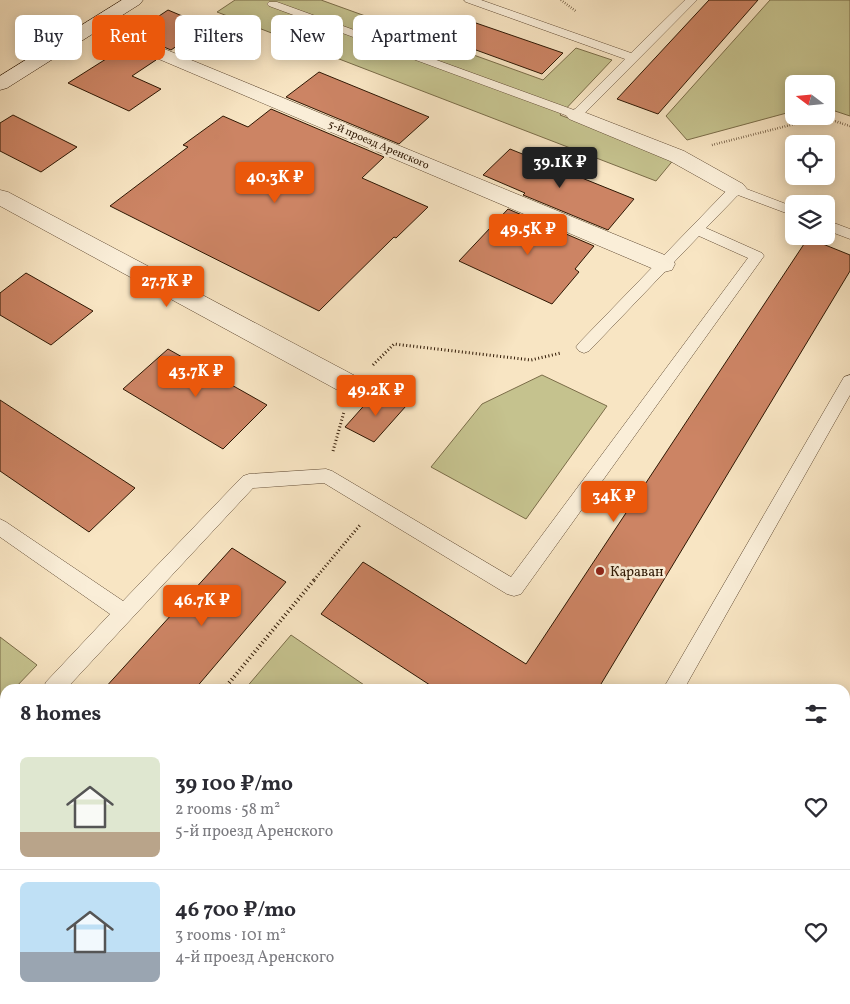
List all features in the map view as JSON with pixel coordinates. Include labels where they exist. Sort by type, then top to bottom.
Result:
[{"type":"street","points":[[110,15],[134,0]]},
{"type":"street","points":[[0,84],[92,26]]},
{"type":"street","name":"5-й проезд Аренского","points":[[165,55],[664,264]]},
{"type":"street","points":[[576,115],[677,156],[736,189]]},
{"type":"street","points":[[0,197],[352,386]]},
{"type":"lane","points":[[470,0],[634,58]]},
{"type":"lane","points":[[273,4],[576,115],[691,0]]},
{"type":"lane","points":[[584,347],[736,189],[785,208]]},
{"type":"lane","points":[[835,228],[850,234]]},
{"type":"lane","points":[[58,684],[249,481],[326,476],[514,588],[757,256],[697,230]]},
{"type":"lane","points":[[676,684],[850,381]]},
{"type":"lane","points":[[0,527],[124,614]]},
{"type":"path","points":[[712,145],[822,117],[850,126]]},
{"type":"path","points":[[326,476],[352,386],[394,344],[531,360],[584,347]]},
{"type":"path","points":[[228,684],[376,506]]},
{"type":"shaded area","points":[[235,0],[321,0],[363,15],[353,15],[353,60],[476,60],[476,56],[543,80],[576,48],[612,60],[560,115],[675,158],[656,181],[342,60],[343,15],[271,15],[271,33],[261,29],[261,15],[225,15],[217,12]]},
{"type":"shaded area","points":[[770,0],[850,0],[850,116],[835,111],[835,75],[785,75],[785,113],[687,140],[666,116]]},
{"type":"shaded area","points":[[542,375],[607,406],[526,519],[431,467],[482,404]]},
{"type":"shaded area","points":[[291,635],[363,684],[249,684]]},
{"type":"shaded area","points":[[0,637],[37,665],[19,684],[0,684]]},
{"type":"building","points":[[709,0],[758,0],[658,114],[617,99]]},
{"type":"building","points":[[168,10],[180,15],[175,15],[175,47],[171,50],[165,47],[165,15],[160,15]]},
{"type":"building","points":[[476,23],[563,53],[542,74],[476,50]]},
{"type":"building","points":[[104,60],[156,60],[132,76],[161,89],[129,111],[68,83]]},
{"type":"building","points":[[319,72],[429,117],[399,144],[286,97]]},
{"type":"building","points":[[271,109],[384,157],[362,178],[428,207],[396,238],[394,237],[319,311],[110,206],[188,147],[183,145],[223,116],[248,127]]},
{"type":"building","points":[[13,115],[77,147],[41,172],[0,151],[0,123]]},
{"type":"building","points":[[510,149],[634,199],[608,230],[523,195],[525,193],[483,175]]},
{"type":"building","points":[[508,209],[594,246],[575,269],[579,272],[552,304],[459,261]]},
{"type":"building","points":[[803,245],[825,245],[850,255],[850,271],[601,684],[428,684],[321,614],[363,562],[526,664]]},
{"type":"building","points":[[26,273],[93,311],[51,345],[0,315],[0,293]]},
{"type":"building","points":[[168,349],[267,405],[223,449],[123,389]]},
{"type":"building","points":[[377,391],[406,406],[374,442],[345,427]]},
{"type":"building","points":[[0,400],[135,488],[89,532],[0,471]]},
{"type":"building","points":[[232,548],[286,582],[199,684],[109,684]]},
{"type":"place","name":"Караван","points":[[600,571]]}]
